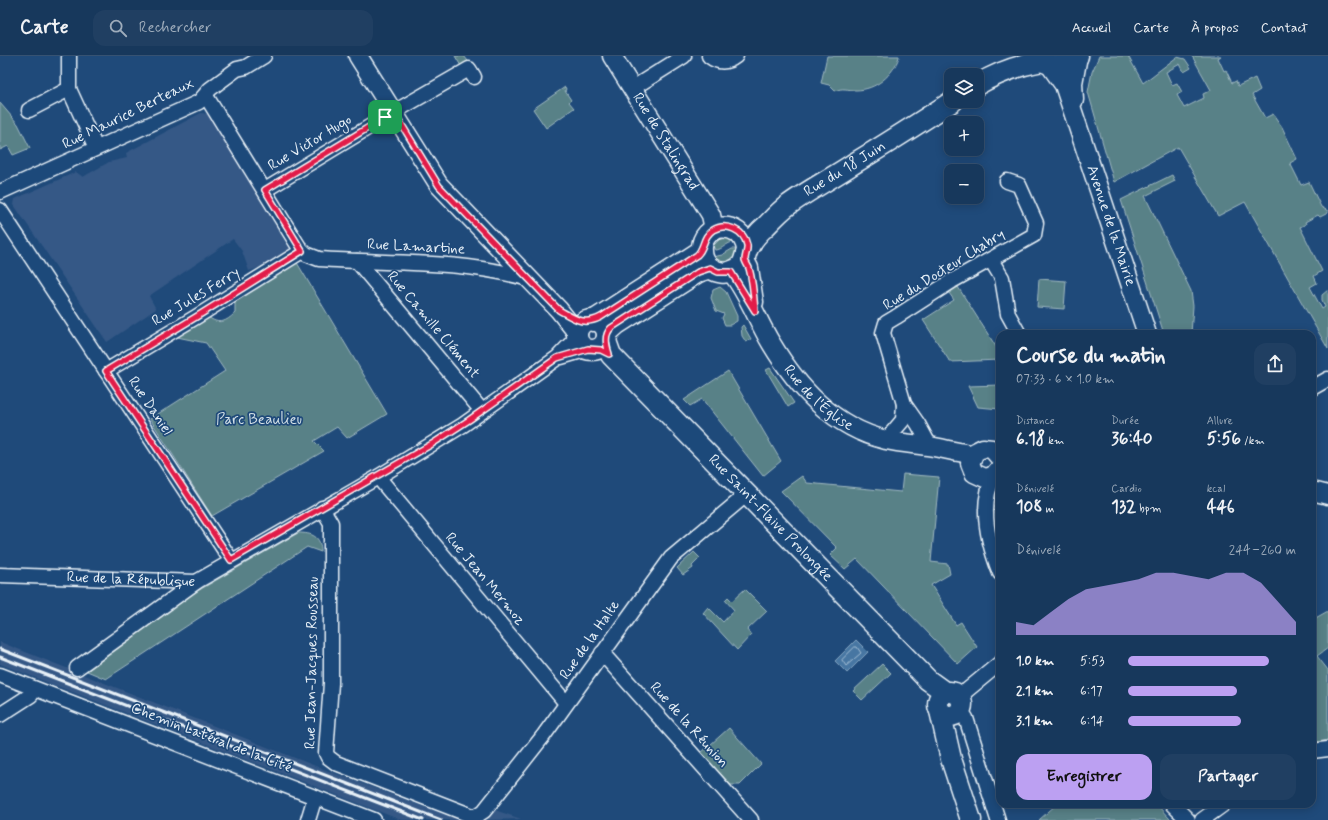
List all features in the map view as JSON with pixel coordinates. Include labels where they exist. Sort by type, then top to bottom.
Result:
[{"type":"main road","points":[[984,81],[1016,56]]},
{"type":"main road","points":[[984,81],[1022,65],[1043,60],[1062,65],[1078,56]]},
{"type":"main road","name":"Rue du 18 Juin","points":[[741,260],[760,231],[787,206],[944,107]]},
{"type":"main road","points":[[735,230],[754,224],[787,206]]},
{"type":"main road","points":[[722,227],[735,230],[744,238],[741,260],[718,272],[706,259],[706,236],[714,230],[722,227]]},
{"type":"main road","name":"Rue de la République","points":[[593,338],[690,260],[706,259]]},
{"type":"main road","name":"Rue Saint-Flaive Prolongée","points":[[593,338],[948,701]]},
{"type":"main road","points":[[948,701],[951,759],[971,820]]},
{"type":"main road","points":[[948,701],[956,736],[983,820]]},
{"type":"street","points":[[69,56],[69,89],[96,148]]},
{"type":"street","name":"Rue Maurice Berteaux","points":[[0,192],[199,102],[206,96],[210,89],[237,69],[246,67],[264,56]]},
{"type":"street","points":[[358,56],[439,186],[559,310],[593,338]]},
{"type":"street","name":"Rue de Stalingrad","points":[[612,56],[711,215],[714,230]]},
{"type":"street","points":[[633,88],[684,56]]},
{"type":"street","points":[[709,56],[718,61],[724,62],[736,56]]},
{"type":"street","name":"Avenue de la Mairie","points":[[1075,116],[1073,83],[1078,56]]},
{"type":"street","name":"Avenue de la Mairie","points":[[1043,60],[1063,82],[1146,330]]},
{"type":"street","name":"Rue Victor Hugo","points":[[265,190],[394,112],[469,69],[474,77]]},
{"type":"street","points":[[29,110],[69,89]]},
{"type":"street","points":[[206,96],[302,251]]},
{"type":"street","name":"Rue du Docteur Chabry","points":[[922,445],[918,424],[904,404],[883,333],[886,323],[952,281],[1034,235],[1036,223],[1019,185],[1007,181]]},
{"type":"street","name":"Rue Daniel","points":[[0,210],[231,560]]},
{"type":"street","name":"Rue Lamartine","points":[[302,251],[319,259],[451,264],[503,272],[528,279]]},
{"type":"street","name":"Rue Jules Ferry","points":[[106,371],[210,309],[302,251]]},
{"type":"street","name":"Rue de l'Église","points":[[741,260],[755,311],[781,359],[795,380],[810,397],[846,424],[886,440],[922,445],[970,462]]},
{"type":"street","points":[[990,260],[1002,278],[1008,314],[1017,330]]},
{"type":"street","name":"Rue Camille Clément","points":[[357,261],[482,411]]},
{"type":"street","name":"Rue de la République","points":[[1,573],[196,582],[231,560],[378,477],[482,411],[557,358],[593,338]]},
{"type":"street","points":[[1316,386],[1328,379]]},
{"type":"street","name":"Rue du Docteur Chabry","points":[[886,440],[903,420],[904,404]]},
{"type":"street","points":[[970,462],[983,448],[996,459]]},
{"type":"street","points":[[970,462],[985,478],[996,464]]},
{"type":"street","points":[[970,462],[981,484],[992,548],[996,560]]},
{"type":"street","points":[[986,510],[990,486],[996,467]]},
{"type":"street","name":"Rue Jean Mermoz","points":[[378,477],[566,703]]},
{"type":"street","points":[[1316,493],[1328,495]]},
{"type":"street","name":"Rue de la Halte","points":[[475,817],[480,816],[506,784],[671,558],[746,495]]},
{"type":"street","name":"Rue Jean-Jacques Rousseau","points":[[322,508],[331,523],[331,683],[326,753],[328,757],[336,764],[475,817]]},
{"type":"street","points":[[77,668],[196,582]]},
{"type":"street","name":"Rue de la Réunion","points":[[602,653],[751,820]]},
{"type":"street","points":[[996,666],[948,701],[966,718],[998,820]]},
{"type":"street","name":"Chemin Latéral de la Cité","points":[[0,675],[374,820]]},
{"type":"street","points":[[0,715],[31,695],[35,689]]},
{"type":"street","points":[[1316,750],[1328,749]]},
{"type":"street","points":[[308,820],[314,797]]},
{"type":"street","points":[[1176,808],[1188,820]]},
{"type":"street","points":[[1202,820],[1218,808]]},
{"type":"shaded area","points":[[201,113],[209,114],[291,251],[266,265],[249,271],[242,251],[233,239],[149,296],[156,309],[107,342],[14,205],[15,199],[76,172],[83,177],[109,162],[127,158],[126,153]]},
{"type":"shaded area","points":[[0,642],[318,767],[459,820],[401,820],[0,664]]},
{"type":"shaded area","points":[[492,809],[521,819],[483,820]]},
{"type":"green space","points":[[455,56],[464,56],[468,61],[461,66]]},
{"type":"green space","points":[[827,56],[899,57],[893,70],[877,84],[863,89],[843,89],[835,91],[829,85],[821,83]]},
{"type":"green space","points":[[1099,56],[1128,56],[1143,83],[1177,57],[1185,59],[1191,68],[1184,72],[1180,64],[1166,72],[1172,85],[1177,83],[1182,92],[1177,95],[1184,108],[1204,98],[1203,94],[1211,90],[1192,56],[1221,56],[1218,58],[1224,71],[1226,70],[1232,83],[1236,81],[1238,86],[1255,78],[1260,90],[1252,95],[1265,118],[1273,114],[1282,127],[1297,159],[1290,163],[1301,185],[1309,182],[1321,207],[1328,211],[1328,213],[1320,217],[1318,215],[1305,222],[1306,224],[1300,227],[1322,271],[1314,276],[1317,283],[1310,287],[1322,309],[1325,307],[1322,300],[1322,295],[1328,290],[1328,349],[1245,202],[1218,216],[1178,147],[1114,182],[1088,92],[1092,72]]},
{"type":"green space","points":[[565,87],[565,91],[571,100],[569,102],[574,108],[546,128],[533,109]]},
{"type":"green space","points":[[0,103],[18,124],[30,148],[13,155],[8,146],[0,150]]},
{"type":"green space","points":[[1172,175],[1175,181],[1145,196],[1191,291],[1193,306],[1191,330],[1163,330],[1121,200]]},
{"type":"green space","points":[[721,238],[730,238],[735,242],[729,243],[718,250],[715,250],[713,246]]},
{"type":"green space","points":[[732,249],[736,249],[739,253],[731,263],[719,262],[713,257],[722,255]]},
{"type":"green space","name":"Parc Beaulieu","points":[[296,261],[387,414],[347,438],[337,427],[314,441],[324,451],[212,516],[150,419],[225,371],[206,343],[177,337],[208,317],[219,322],[229,319],[235,313],[235,301]]},
{"type":"green space","points":[[1039,279],[1066,281],[1064,309],[1037,307]]},
{"type":"green space","points":[[720,287],[726,292],[737,316],[737,321],[730,325],[725,325],[722,318],[724,314],[716,311],[711,298],[713,290]]},
{"type":"green space","points":[[958,287],[996,347],[996,360],[950,362],[923,320],[954,300],[949,293]]},
{"type":"green space","points":[[743,325],[751,339],[746,342],[742,336],[741,327]]},
{"type":"green space","points":[[770,368],[794,403],[788,407],[766,370]]},
{"type":"green space","points":[[728,371],[781,461],[763,476],[702,399],[690,406],[684,400]]},
{"type":"green space","points":[[996,385],[996,409],[978,407],[968,386]]},
{"type":"green space","points":[[903,474],[939,477],[931,562],[948,564],[950,574],[931,585],[956,625],[961,622],[977,647],[958,664],[857,559],[845,569],[830,555],[837,548],[781,491],[802,476],[807,483],[901,492]]},
{"type":"green space","points":[[298,533],[315,536],[321,547],[321,552],[307,547],[106,679],[87,671],[194,593]]},
{"type":"green space","points":[[694,552],[700,558],[692,566],[693,568],[683,575],[677,568]]},
{"type":"green space","points":[[745,589],[767,611],[747,630],[751,635],[737,650],[703,613],[708,607],[723,622],[734,610],[725,600],[728,597],[732,601]]},
{"type":"green space","points":[[1328,611],[1328,648],[1317,656],[1328,670],[1328,740],[1316,742],[1316,618]]},
{"type":"green space","points":[[882,664],[891,673],[862,700],[853,691]]},
{"type":"green space","points":[[729,728],[761,764],[740,785],[731,785],[701,753]]},
{"type":"green space","points":[[1052,808],[1160,808],[1171,820],[1039,820]]},
{"type":"water","points":[[856,640],[868,652],[847,673],[835,661]]},
{"type":"railway","points":[[0,649],[441,820]]},
{"type":"railway","points":[[0,657],[423,820]]},
{"type":"route","points":[[394,112],[439,186],[559,310],[575,319],[585,322],[593,321],[601,317],[697,255],[701,251],[703,241],[706,236],[710,232],[722,227],[731,228],[740,233],[746,243],[747,254],[745,260],[749,268],[753,287],[755,311],[737,279],[731,272],[718,272],[710,268],[698,272],[611,328],[607,333],[606,341],[609,354],[601,350],[588,349],[580,350],[557,358],[432,444],[285,531],[231,560],[106,371],[302,251],[265,190],[385,117],[394,112]]}]
